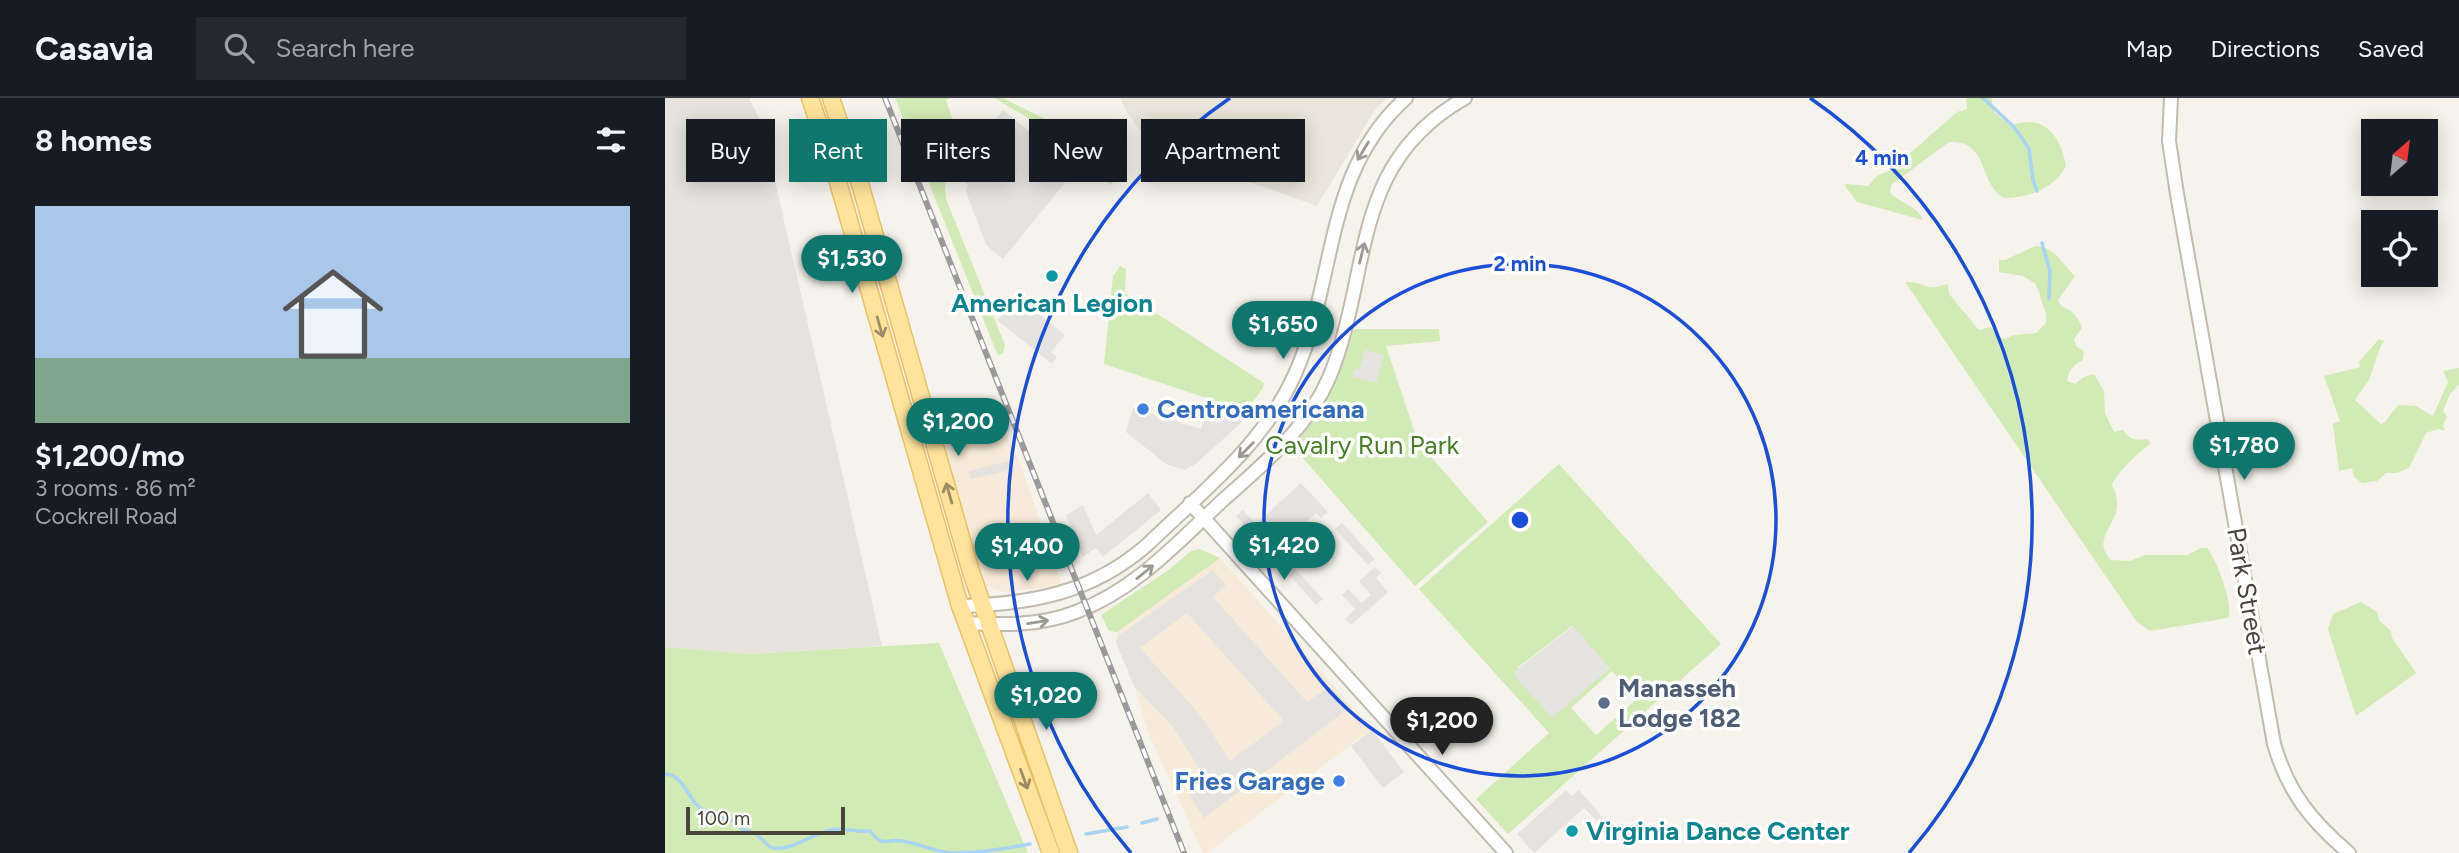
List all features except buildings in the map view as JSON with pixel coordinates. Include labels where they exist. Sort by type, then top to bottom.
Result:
[{"type":"main road","points":[[810,98],[843,201],[960,606],[1051,853]]},
{"type":"main road","points":[[831,98],[861,187],[982,605],[1069,853]]},
{"type":"street","points":[[960,606],[1043,598],[1097,580],[1129,560],[1253,443],[1286,393],[1305,351],[1352,171],[1377,130],[1406,98]]},
{"type":"street","points":[[966,623],[1005,625],[1064,616],[1087,608],[1133,582],[1164,557],[1292,435],[1315,404],[1336,358],[1371,217],[1390,169],[1416,134],[1443,110],[1465,98]]},
{"type":"street","name":"Park Street","points":[[2171,98],[2169,141],[2177,194],[2274,744],[2288,783],[2299,801],[2311,818],[2349,853]]},
{"type":"street","points":[[1190,503],[1506,853]]},
{"type":"shaded area","points":[[665,98],[749,98],[759,119],[686,119],[686,182],[775,181],[882,646],[751,654],[665,647]]},
{"type":"shaded area","points":[[1120,98],[1388,98],[1376,108],[1317,206],[1249,182],[1305,182],[1305,119],[1141,119],[1141,132]]},
{"type":"shaded area","points":[[1003,110],[1014,119],[996,119]]},
{"type":"shaded area","points":[[1015,120],[1029,131],[1029,182],[1065,182],[1003,259],[986,245],[966,192],[968,185],[964,182],[1015,182]]},
{"type":"shaded area","points":[[1016,296],[1065,335],[1051,352],[1057,357],[1052,364],[997,320]]},
{"type":"shaded area","points":[[1365,350],[1384,355],[1376,383],[1352,377],[1354,369],[1359,370]]},
{"type":"shaded area","points":[[749,398],[805,600],[794,621],[665,612],[665,418]]},
{"type":"shaded area","points":[[1210,402],[1243,412],[1242,422],[1197,463],[1185,470],[1166,464],[1126,432],[1133,408],[1201,429]]},
{"type":"shaded area","points":[[998,417],[1022,468],[1062,586],[1003,592],[987,586],[979,575],[939,433]]},
{"type":"shaded area","points":[[1009,461],[1011,470],[971,479],[968,471]]},
{"type":"shaded area","points":[[1301,483],[1328,512],[1321,518],[1316,513],[1277,549],[1323,599],[1316,605],[1236,516],[1243,510],[1256,524]]},
{"type":"shaded area","points":[[1148,493],[1161,510],[1103,557],[1096,548],[1083,557],[1066,515],[1083,505],[1096,535]]},
{"type":"shaded area","points":[[1342,523],[1375,559],[1368,565],[1335,529]]},
{"type":"shaded area","points":[[1037,526],[1045,552],[1037,555],[1039,561],[1009,572],[1004,561],[996,564],[989,541]]},
{"type":"shaded area","points":[[1220,558],[1372,729],[1207,853],[1203,853],[1150,737],[1134,686],[1116,643],[1117,632]]},
{"type":"shaded area","points":[[1375,567],[1381,573],[1376,578],[1388,592],[1351,625],[1345,619],[1355,609],[1342,595],[1348,589],[1362,603],[1371,595],[1359,581]]},
{"type":"shaded area","points":[[1213,570],[1226,585],[1213,597],[1307,702],[1330,686],[1349,708],[1204,818],[1188,793],[1206,779],[1173,727],[1134,686],[1116,643],[1118,636]],"holes":[[[1187,613],[1284,721],[1230,761],[1201,716],[1140,648]]]},
{"type":"shaded area","points":[[1573,626],[1610,668],[1552,718],[1516,677],[1515,671]]},
{"type":"shaded area","points":[[1372,730],[1404,772],[1383,788],[1351,746]]},
{"type":"shaded area","points":[[1566,790],[1572,796],[1579,790],[1605,820],[1600,824],[1584,808],[1534,853],[1517,834]]},
{"type":"green space","points":[[895,98],[951,98],[946,100],[952,119],[903,119]]},
{"type":"green space","points":[[994,98],[1003,98],[1045,119],[1030,119]]},
{"type":"green space","points":[[1966,98],[1991,98],[1995,113],[2008,124],[2038,123],[2051,131],[2062,151],[2066,166],[2061,174],[2048,186],[2031,194],[2004,198],[1990,183],[1978,155],[1962,143],[1949,142],[1891,185],[1890,193],[1917,211],[1923,220],[1857,202],[1846,184],[1868,186],[1877,176],[1892,169],[1957,112],[1967,109]]},
{"type":"green space","points":[[929,182],[945,182],[946,199],[1005,345],[1003,353],[998,356]]},
{"type":"green space","points":[[2035,246],[2048,249],[2058,256],[2075,276],[2058,300],[2061,306],[2075,314],[2082,328],[2074,339],[2076,346],[2084,351],[2083,360],[2072,368],[2067,381],[2075,384],[2094,374],[2104,391],[2105,413],[2114,432],[2123,430],[2134,439],[2148,439],[2150,444],[2123,468],[2112,485],[2117,497],[2117,508],[2103,542],[2105,551],[2111,560],[2130,561],[2145,555],[2187,555],[2207,548],[2223,583],[2229,604],[2228,618],[2150,631],[2137,622],[1905,282],[1929,287],[1948,284],[1949,294],[1979,330],[1990,327],[1995,335],[2005,339],[2014,335],[2036,333],[2046,323],[2046,314],[2036,284],[2023,276],[1999,272],[1999,260],[2005,260]]},
{"type":"green space","points":[[1120,266],[1126,269],[1125,293],[1264,383],[1246,411],[1104,364],[1113,276]]},
{"type":"green space","name":"Cavalry Run Park","points":[[1354,329],[1439,329],[1440,341],[1386,346],[1418,442],[1488,522],[1415,586],[1293,447],[1313,420],[1329,391]]},
{"type":"green space","points":[[2379,339],[2384,341],[2369,380],[2355,400],[2381,424],[2398,405],[2416,406],[2433,416],[2448,382],[2443,371],[2459,368],[2459,384],[2450,394],[2443,411],[2447,417],[2443,426],[2445,431],[2438,429],[2426,433],[2409,468],[2396,473],[2386,473],[2377,481],[2362,483],[2354,477],[2352,468],[2339,471],[2333,424],[2340,421],[2324,376],[2360,367],[2359,362]]},
{"type":"green space","points":[[1559,464],[1721,644],[1508,834],[1476,799],[1549,733],[1419,589]],"holes":[[[1572,626],[1610,669],[1517,668],[1521,665]],[[1612,671],[1637,699],[1596,735],[1571,708]]]},
{"type":"green space","points":[[1200,549],[1220,558],[1117,632],[1109,631],[1101,615],[1170,569],[1191,551]]},
{"type":"green space","points":[[2361,602],[2377,612],[2379,620],[2391,631],[2392,638],[2416,673],[2356,716],[2328,629],[2333,614]]},
{"type":"green space","points":[[939,643],[1028,853],[665,853],[665,647],[751,654]]},
{"type":"waterway","points":[[1983,98],[2013,126],[2029,149],[2037,191]]},
{"type":"waterway","points":[[2042,243],[2050,271],[2049,299]]},
{"type":"waterway","points":[[665,774],[681,782],[702,809],[736,821],[742,830],[757,835],[773,848],[788,847],[824,832],[841,829],[870,831],[882,841],[908,842],[947,853],[1030,844]]},
{"type":"waterway","points":[[1142,823],[1157,819]]},
{"type":"waterway","points":[[1086,834],[1127,827]]},
{"type":"railway","points":[[885,98],[1184,853]]},
{"type":"place","name":"American Legion","points":[[1052,276]]},
{"type":"place","name":"Centroamericana","points":[[1143,409]]},
{"type":"place","name":"Manasseh Lodge 182","points":[[1604,703]]},
{"type":"place","name":"Fries Garage","points":[[1339,781]]},
{"type":"place","name":"Virginia Dance Center","points":[[1572,831]]}]
